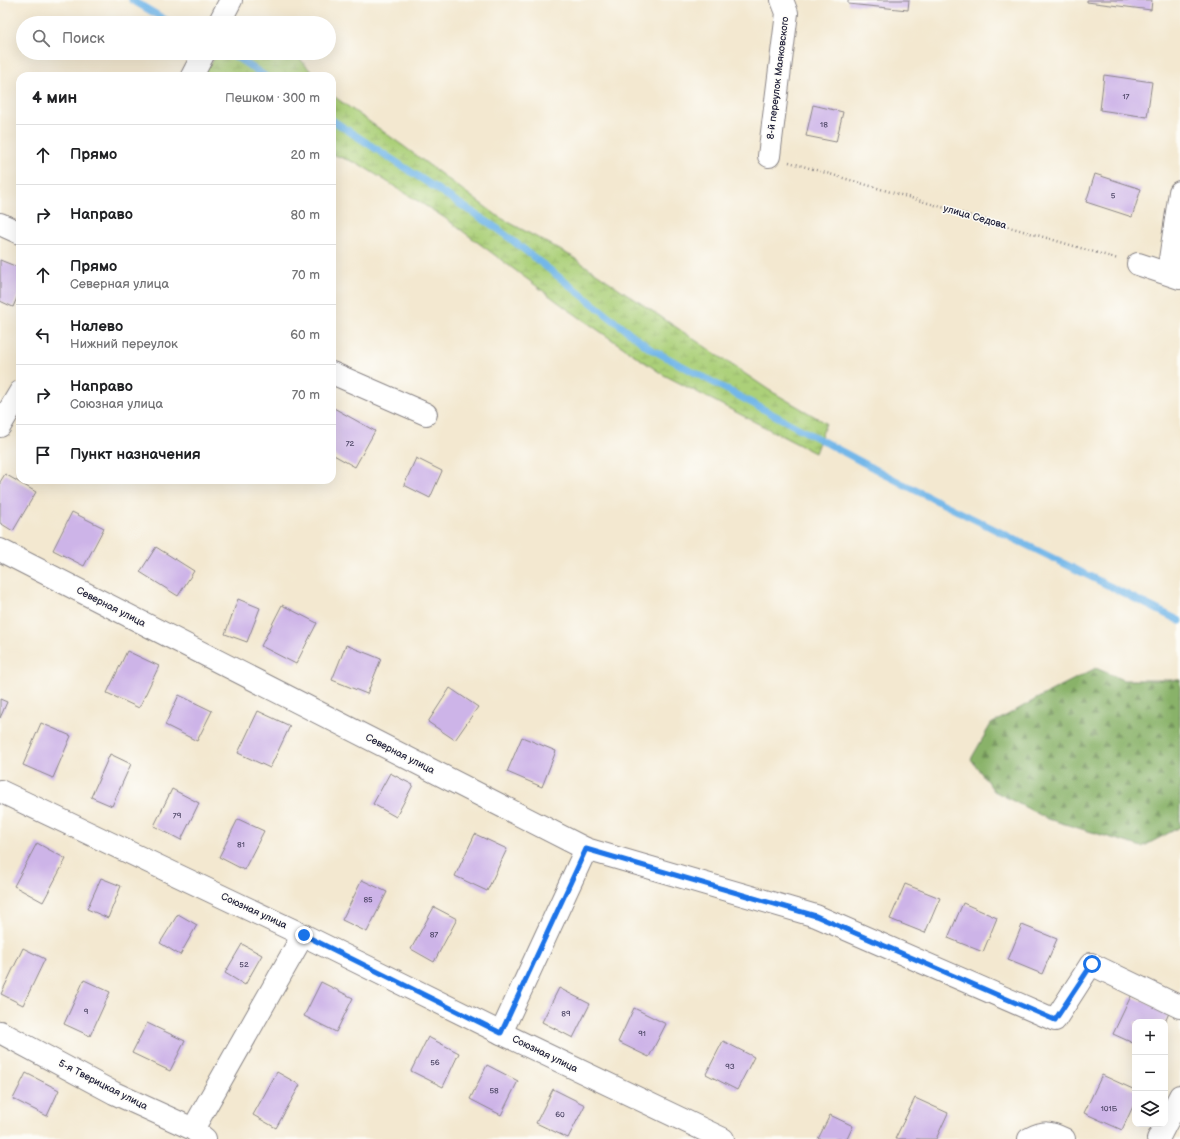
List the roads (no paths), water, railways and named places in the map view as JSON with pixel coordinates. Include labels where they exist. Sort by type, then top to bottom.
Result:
[{"type":"street","points":[[223,16],[231,0]]},
{"type":"street","name":"8-й переулок Маяковского","points":[[769,156],[787,13],[782,0]]},
{"type":"street","points":[[194,72],[200,60]]},
{"type":"street","points":[[1138,264],[1174,275],[1180,192]]},
{"type":"street","points":[[0,224],[16,231]]},
{"type":"street","points":[[336,374],[426,414]]},
{"type":"street","points":[[0,426],[16,399]]},
{"type":"street","name":"Северная улица","points":[[0,550],[586,849],[816,916],[1055,1020],[1092,964],[1180,1007]]},
{"type":"street","name":"Союзная улица","points":[[0,791],[304,935],[501,1033],[723,1139]]},
{"type":"street","points":[[501,1033],[586,849]]},
{"type":"street","points":[[199,1134],[304,935]]},
{"type":"street","name":"5-я Тверицкая улица","points":[[0,1032],[114,1093],[199,1134]]},
{"type":"street","points":[[1158,1139],[1180,1096]]},
{"type":"street","points":[[1029,1139],[1039,1134],[1052,1133],[1064,1139]]},
{"type":"waterway","points":[[132,0],[159,16]]},
{"type":"waterway","points":[[241,60],[259,72]]},
{"type":"waterway","points":[[336,123],[498,229],[649,348],[903,484],[1180,621]]}]
